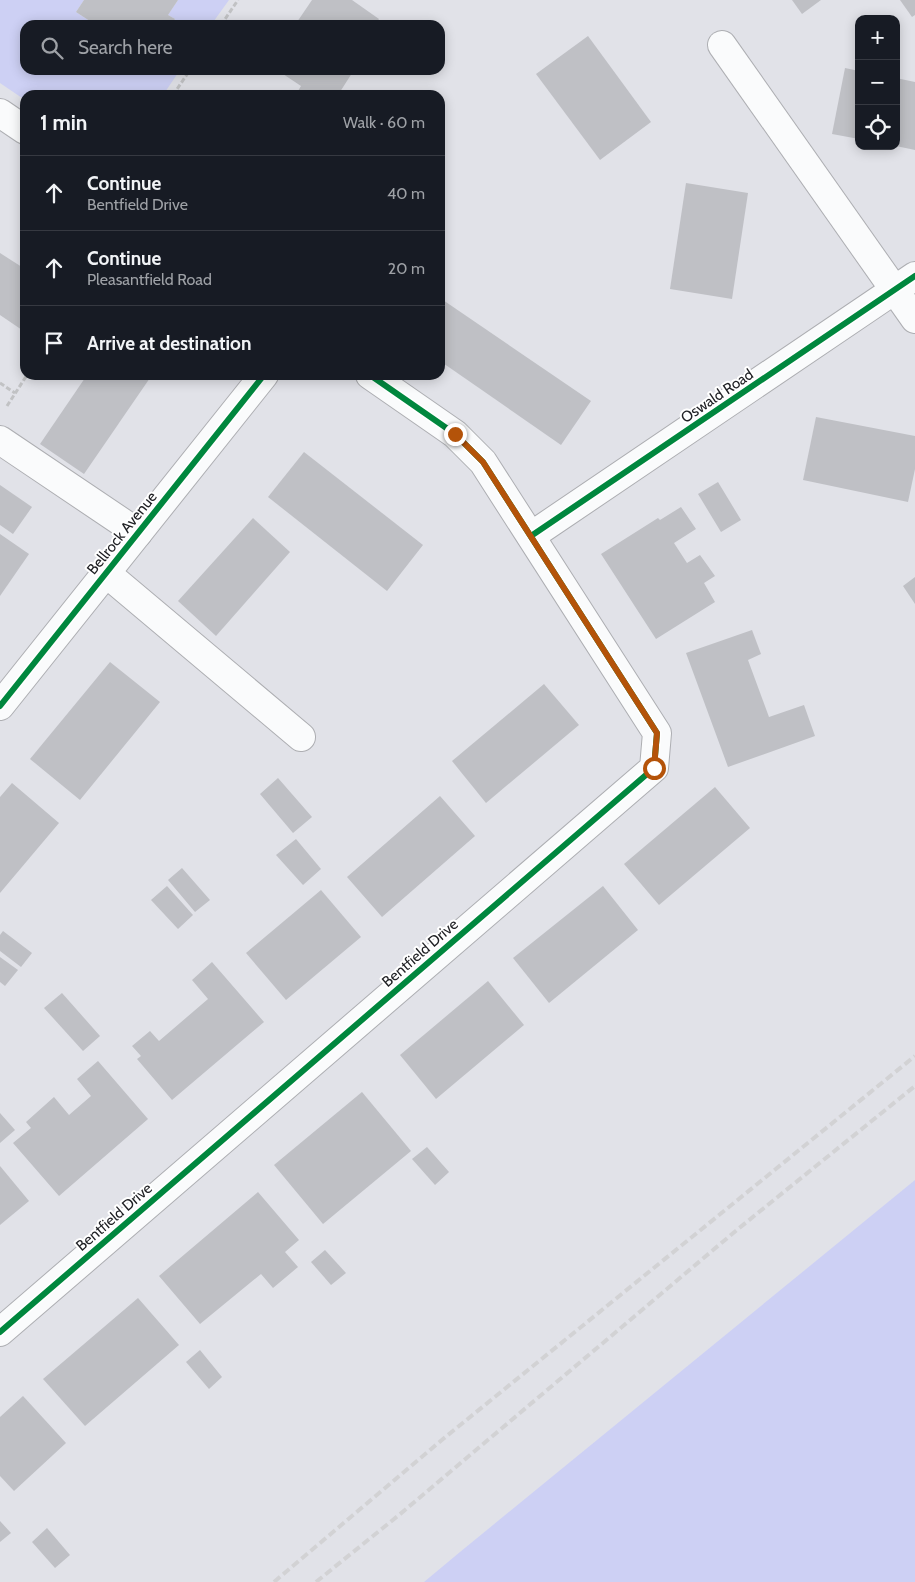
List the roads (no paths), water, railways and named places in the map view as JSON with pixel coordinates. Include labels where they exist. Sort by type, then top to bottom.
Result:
[{"type":"street","points":[[722,45],[905,284],[915,319]]},
{"type":"street","points":[[0,114],[20,127]]},
{"type":"street","name":"Oswald Road","points":[[531,536],[905,284]]},
{"type":"street","name":"Bellrock Avenue","points":[[0,706],[260,380]]},
{"type":"street","name":"Bentfield Drive","points":[[0,1332],[654,768],[657,733],[483,462],[455,434],[377,380]]},
{"type":"street","points":[[0,440],[138,533]]},
{"type":"street","points":[[106,573],[301,738]]},
{"type":"railway","points":[[274,1582],[443,1439],[915,1056]]},
{"type":"railway","points":[[316,1582],[399,1515],[738,1229],[915,1086]]}]
